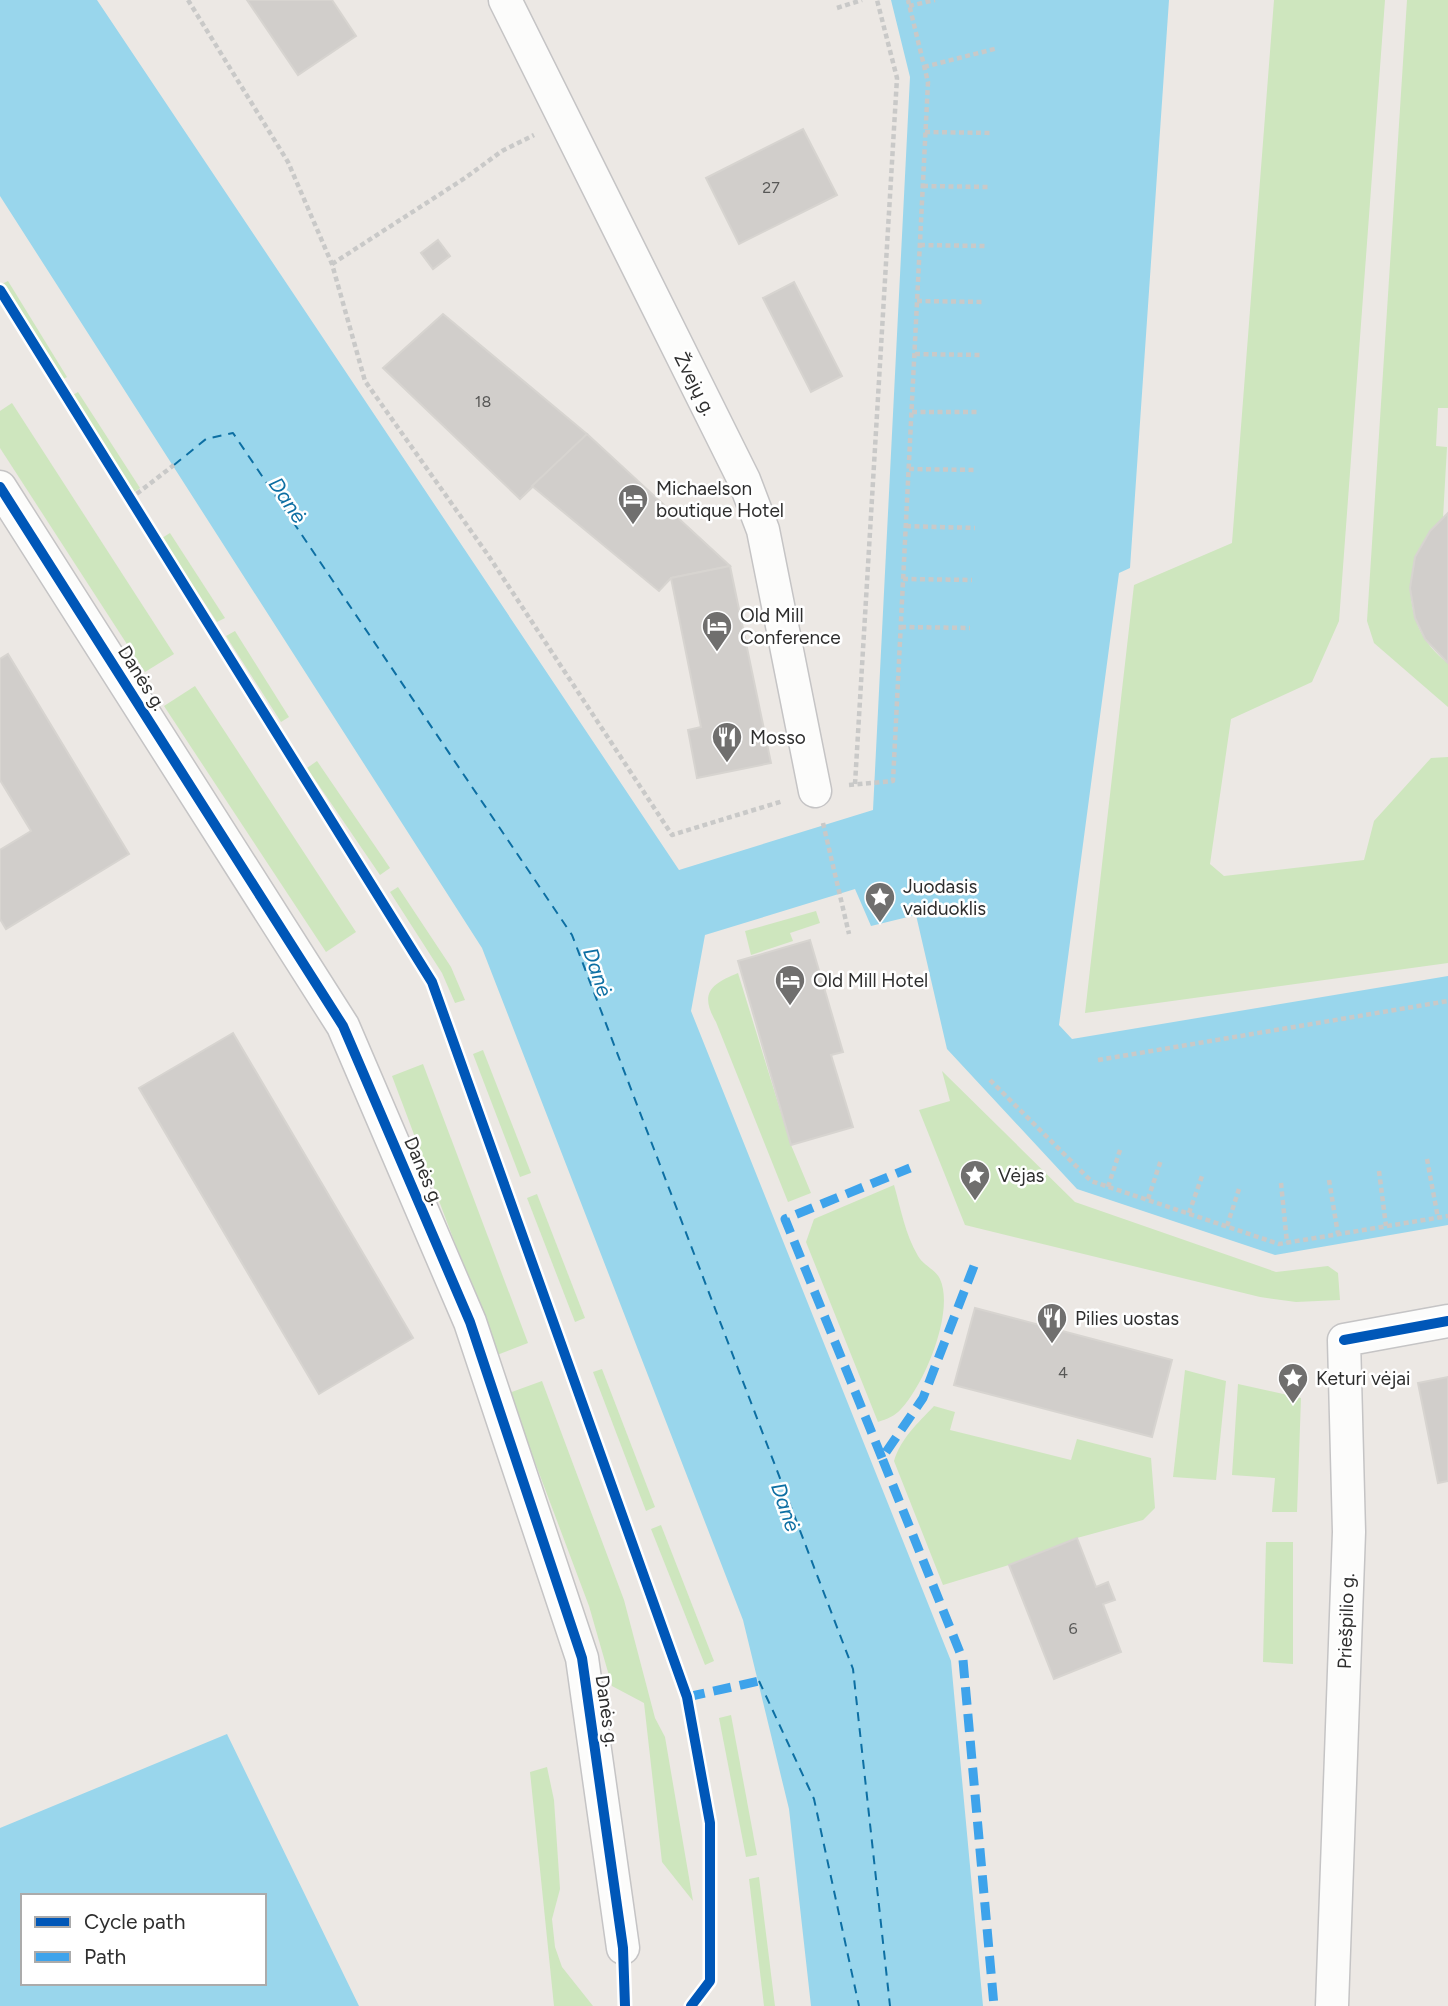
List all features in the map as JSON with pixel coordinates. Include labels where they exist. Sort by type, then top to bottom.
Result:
[{"type":"street","name":"Žvejų g.","points":[[505,0],[744,480],[763,530],[818,802]]},
{"type":"street","name":"Danės g.","points":[[0,487],[343,1026],[464,1309],[582,1658],[623,1948]]},
{"type":"street","name":"Priešpilio g.","points":[[1332,2006],[1349,1532],[1344,1340],[1448,1321]]},
{"type":"path","points":[[188,0],[288,162],[331,264],[365,381],[488,555],[672,835],[818,802],[849,934]]},
{"type":"path","points":[[836,8],[862,0]]},
{"type":"path","points":[[855,784],[897,78],[877,0]]},
{"type":"path","points":[[875,781],[893,781],[929,82],[908,0]]},
{"type":"path","points":[[909,6],[935,0]]},
{"type":"path","points":[[924,66],[998,48]]},
{"type":"path","points":[[331,264],[465,178],[502,151],[563,120]]},
{"type":"path","points":[[925,132],[993,133]]},
{"type":"path","points":[[923,186],[990,187]]},
{"type":"path","points":[[920,245],[987,246]]},
{"type":"path","points":[[918,301],[985,302]]},
{"type":"path","points":[[915,354],[982,355]]},
{"type":"path","points":[[912,412],[979,412]]},
{"type":"path","points":[[130,499],[174,465]]},
{"type":"path","points":[[909,469],[977,470]]},
{"type":"path","points":[[906,526],[975,528]]},
{"type":"path","points":[[903,579],[972,580]]},
{"type":"path","points":[[901,627],[970,628]]},
{"type":"path","points":[[1098,1060],[1448,1001]]},
{"type":"path","points":[[990,1080],[1091,1181],[1279,1244],[1448,1216]]},
{"type":"path","points":[[1108,1186],[1121,1147]]},
{"type":"path","points":[[1427,1159],[1438,1218]]},
{"type":"path","points":[[1148,1199],[1161,1160]]},
{"type":"path","points":[[1379,1171],[1386,1226]]},
{"type":"path","points":[[1189,1213],[1202,1175]]},
{"type":"path","points":[[1329,1180],[1338,1234]]},
{"type":"path","points":[[1280,1184],[1287,1243]]},
{"type":"path","points":[[1227,1226],[1239,1189]]},
{"type":"green space","points":[[1274,0],[1385,0],[1339,621],[1312,682],[1231,719],[1210,864],[1224,876],[1364,860],[1374,821],[1431,758],[1448,757],[1448,963],[1085,1013],[1134,585],[1232,543]]},
{"type":"green space","points":[[1407,0],[1448,0],[1448,408],[1438,408],[1436,446],[1447,447],[1443,518],[1429,534],[1419,553],[1411,592],[1413,612],[1420,630],[1432,648],[1448,663],[1448,707],[1374,643],[1367,621]]},
{"type":"green space","points":[[8,281],[67,377],[60,381],[0,285]]},
{"type":"green space","points":[[78,392],[140,488],[133,493],[71,396]]},
{"type":"green space","points":[[12,403],[174,654],[145,672],[0,448],[0,411]]},
{"type":"green space","points":[[170,533],[225,618],[217,622],[162,538]]},
{"type":"green space","points":[[235,631],[289,717],[281,722],[226,636]]},
{"type":"green space","points":[[195,686],[356,932],[326,952],[164,706]]},
{"type":"green space","points":[[317,761],[390,868],[380,875],[307,768]]},
{"type":"green space","points":[[398,887],[451,967],[465,1000],[455,1003],[442,973],[390,892]]},
{"type":"green space","points":[[816,911],[820,923],[790,933],[793,941],[751,955],[745,931]]},
{"type":"green space","points":[[738,973],[791,1145],[811,1193],[788,1202],[708,1004],[710,991],[721,981]]},
{"type":"green space","points":[[483,1050],[531,1173],[520,1177],[473,1054]]},
{"type":"green space","points":[[423,1064],[528,1343],[497,1355],[392,1076]]},
{"type":"green space","points":[[942,1071],[1075,1202],[1276,1272],[1328,1266],[1338,1273],[1340,1300],[1296,1302],[1260,1297],[965,1225],[919,1110],[950,1101]]},
{"type":"green space","points":[[894,1185],[914,1248],[920,1259],[940,1279],[944,1293],[943,1310],[935,1347],[919,1383],[899,1411],[878,1422],[806,1242],[814,1219]]},
{"type":"green space","points":[[537,1194],[585,1318],[575,1322],[527,1198]]},
{"type":"green space","points":[[602,1369],[655,1507],[646,1511],[593,1372]]},
{"type":"green space","points":[[1185,1370],[1226,1381],[1216,1480],[1173,1477]]},
{"type":"green space","points":[[542,1381],[624,1600],[655,1718],[665,1737],[693,1901],[662,1862],[644,1703],[612,1686],[589,1606],[509,1393]]},
{"type":"green space","points":[[1238,1384],[1301,1398],[1297,1512],[1272,1512],[1275,1478],[1232,1475]]},
{"type":"green space","points":[[934,1406],[955,1412],[950,1430],[1071,1460],[1077,1439],[1151,1458],[1155,1508],[1143,1520],[1077,1538],[1009,1565],[943,1585],[894,1461],[906,1438]]},
{"type":"green space","points":[[661,1525],[714,1661],[705,1665],[651,1529]]},
{"type":"green space","points":[[1266,1542],[1293,1542],[1293,1664],[1263,1662]]},
{"type":"green space","points":[[731,1715],[757,1855],[746,1857],[719,1718]]},
{"type":"green space","points":[[547,1767],[554,1800],[560,1889],[552,1919],[555,1947],[562,1967],[593,2006],[554,2006],[530,1772]]},
{"type":"green space","points":[[759,1877],[775,2006],[764,2006],[749,1879]]},
{"type":"water","name":"Danė","points":[[0,0],[97,0],[679,870],[873,810],[910,77],[891,0],[1169,0],[1130,568],[1119,573],[1059,1025],[1072,1039],[1448,976],[1448,1225],[1275,1255],[1077,1189],[947,1049],[916,915],[871,926],[855,889],[705,935],[691,1011],[951,1661],[983,2006],[811,2006],[789,1809],[743,1620],[482,948],[0,196]]},
{"type":"water","points":[[227,1734],[359,2006],[0,2006],[0,1828]]},
{"type":"building","points":[[247,0],[332,0],[356,36],[298,75]]},
{"type":"building","points":[[803,129],[837,195],[739,244],[706,178]]},
{"type":"building","points":[[438,240],[450,256],[433,269],[421,253]]},
{"type":"building","points":[[794,282],[842,376],[811,392],[763,298]]},
{"type":"building","points":[[443,314],[587,434],[520,499],[383,368]]},
{"type":"building","name":"Michaelson boutique Hotel","points":[[587,434],[730,566],[671,578],[659,591],[532,486]]},
{"type":"building","points":[[1448,513],[1448,663],[1425,639],[1415,618],[1410,588],[1415,557],[1430,531]]},
{"type":"building","name":"Old Mill Conference","points":[[730,566],[771,763],[697,778],[688,730],[701,727],[671,578]]},
{"type":"building","points":[[8,654],[129,854],[6,929],[0,919],[0,850],[31,831],[0,780],[0,659]]},
{"type":"building","name":"Old Mill Hotel","points":[[810,940],[843,1052],[831,1055],[853,1127],[791,1145],[738,961]]},
{"type":"building","points":[[233,1033],[413,1338],[319,1394],[139,1088]]},
{"type":"building","points":[[975,1308],[1172,1360],[1152,1437],[954,1385]]},
{"type":"building","points":[[1448,1377],[1448,1481],[1438,1483],[1418,1383]]},
{"type":"building","points":[[1077,1538],[1096,1587],[1108,1582],[1115,1600],[1103,1604],[1121,1652],[1054,1679],[1009,1565]]},
{"type":"ferry route","points":[[174,465],[206,439],[233,433],[572,935],[853,1669],[890,2006]]},
{"type":"ferry route","points":[[759,1681],[814,1799],[859,2006]]},
{"type":"marked path","points":[[882,1458],[785,1219],[910,1168]]},
{"type":"marked path","points":[[974,1266],[923,1398],[882,1458],[963,1660],[994,2006]]},
{"type":"marked path","points":[[687,1697],[759,1681]]},
{"type":"cycle path","points":[[0,290],[432,982],[687,1697],[710,1823],[710,1981],[691,2006]]},
{"type":"cycle path","points":[[0,487],[343,1026],[470,1322],[582,1658],[623,1948],[625,2006]]},
{"type":"cycle path","points":[[1344,1340],[1448,1321]]},
{"type":"place","name":"Michaelson boutique Hotel","points":[[633,526]]},
{"type":"place","name":"Old Mill Conference","points":[[717,653]]},
{"type":"place","name":"Mosso","points":[[727,764]]},
{"type":"place","name":"Juodasis vaiduoklis","points":[[880,924]]},
{"type":"place","name":"Old Mill Hotel","points":[[790,1007]]},
{"type":"place","name":"Vėjas","points":[[975,1202]]},
{"type":"place","name":"Pilies uostas","points":[[1052,1345]]},
{"type":"place","name":"Keturi vėjai","points":[[1293,1405]]}]
